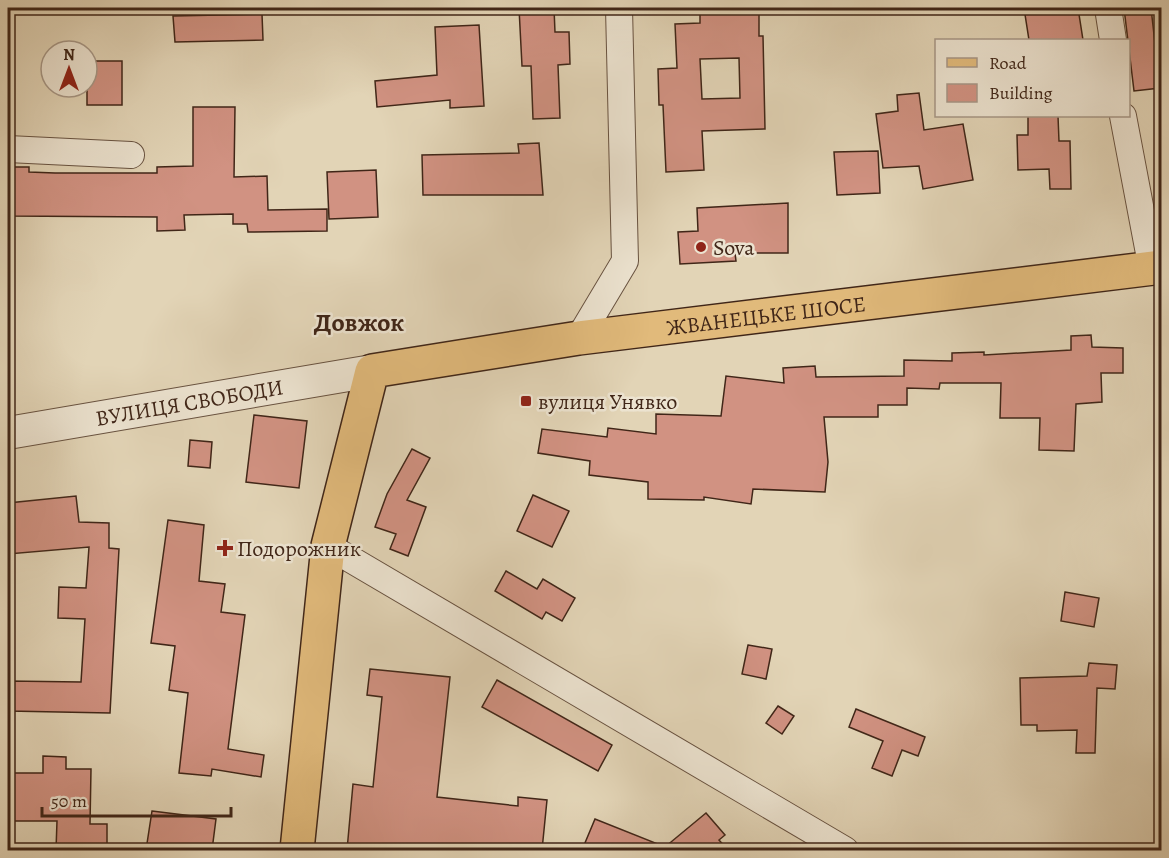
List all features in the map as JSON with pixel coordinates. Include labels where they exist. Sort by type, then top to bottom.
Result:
[{"type":"main road","name":"ЖВАНЕЦЬКЕ ШОСЕ","points":[[372,371],[579,338],[1157,268]]},
{"type":"main road","points":[[297,850],[328,546],[372,371]]},
{"type":"street","points":[[579,338],[625,261],[619,8]]},
{"type":"street","points":[[1108,8],[1113,39]]},
{"type":"street","points":[[1123,117],[1157,268]]},
{"type":"street","points":[[8,149],[131,155]]},
{"type":"street","name":"ВУЛИЦЯ СВОБОДИ","points":[[8,433],[372,371]]},
{"type":"street","points":[[328,546],[845,850]]},
{"type":"building","points":[[519,8],[554,8],[555,32],[569,32],[570,64],[558,65],[560,118],[533,119],[531,66],[522,66]]},
{"type":"building","points":[[700,8],[759,8],[759,36],[763,36],[765,129],[702,131],[704,170],[666,172],[663,105],[659,105],[658,69],[677,68],[675,24],[700,23]],"holes":[[[739,58],[740,98],[702,99],[700,59]]]},
{"type":"building","points":[[1024,8],[1078,8],[1083,39],[1029,39]]},
{"type":"building","points":[[1124,8],[1151,8],[1160,88],[1134,91],[1130,39],[1128,39]]},
{"type":"building","points":[[262,14],[263,40],[175,42],[173,16]]},
{"type":"building","points":[[479,25],[484,106],[450,108],[450,100],[377,107],[375,81],[437,75],[435,27]]},
{"type":"building","points":[[99,61],[122,61],[122,105],[87,105],[87,99],[99,99]]},
{"type":"building","points":[[919,93],[924,130],[963,124],[973,180],[923,189],[919,166],[883,168],[876,114],[898,111],[897,95]]},
{"type":"building","points":[[193,107],[235,107],[234,177],[267,176],[268,210],[327,209],[327,231],[248,232],[247,224],[233,224],[233,214],[184,215],[185,230],[157,231],[157,217],[8,216],[8,167],[29,167],[29,172],[157,173],[157,167],[193,166]]},
{"type":"building","points":[[1028,117],[1058,117],[1059,141],[1070,141],[1071,189],[1050,189],[1049,169],[1018,170],[1017,135],[1028,135]]},
{"type":"building","points":[[539,143],[543,195],[423,195],[422,155],[519,153],[518,144]]},
{"type":"building","points":[[878,151],[880,193],[837,195],[834,152]]},
{"type":"building","points":[[376,170],[378,217],[329,219],[327,172]]},
{"type":"building","points":[[788,203],[788,253],[735,253],[736,261],[680,264],[678,232],[698,231],[697,208]]},
{"type":"building","points":[[1091,335],[1092,347],[1123,348],[1123,373],[1101,373],[1102,402],[1076,404],[1074,451],[1039,450],[1040,418],[1000,418],[1001,383],[940,383],[939,389],[907,388],[907,405],[878,405],[878,417],[824,417],[828,462],[825,492],[753,489],[751,504],[704,497],[704,500],[648,499],[648,482],[589,475],[590,461],[538,453],[542,429],[607,437],[608,428],[656,434],[656,414],[721,416],[726,376],[784,383],[783,368],[815,366],[816,377],[904,376],[904,360],[952,361],[952,353],[984,352],[984,355],[1071,350],[1071,336]]},
{"type":"building","points":[[254,415],[307,421],[299,488],[246,482]]},
{"type":"building","points":[[190,440],[212,442],[210,468],[188,466]]},
{"type":"building","points":[[412,449],[430,458],[407,500],[426,507],[408,556],[390,549],[396,534],[375,527],[387,494]]},
{"type":"building","points":[[533,495],[569,511],[552,547],[517,531]]},
{"type":"building","points":[[76,496],[79,522],[109,523],[109,548],[119,549],[110,713],[8,711],[8,681],[81,682],[85,619],[58,618],[59,587],[86,588],[89,547],[8,554],[8,503]]},
{"type":"building","points":[[168,520],[204,525],[199,581],[225,584],[221,612],[245,615],[228,749],[264,755],[261,777],[212,769],[211,776],[179,773],[188,693],[169,690],[175,646],[151,643]]},
{"type":"building","points":[[506,571],[537,589],[543,579],[575,598],[562,621],[546,612],[542,619],[495,591]]},
{"type":"building","points":[[1065,592],[1099,598],[1094,627],[1061,621]]},
{"type":"building","points":[[748,645],[772,649],[766,679],[742,674]]},
{"type":"building","points":[[1089,663],[1117,665],[1115,689],[1097,688],[1095,753],[1076,753],[1077,730],[1037,731],[1037,725],[1021,725],[1020,678],[1087,676]]},
{"type":"building","points":[[370,669],[450,677],[437,797],[518,806],[518,797],[547,800],[542,850],[347,850],[353,784],[373,787],[382,697],[367,695]]},
{"type":"building","points":[[497,680],[612,745],[598,771],[482,707]]},
{"type":"building","points":[[778,706],[794,716],[782,734],[766,723]]},
{"type":"building","points":[[856,709],[925,737],[918,756],[902,750],[892,776],[872,768],[883,741],[849,727]]},
{"type":"building","points":[[43,756],[66,757],[66,769],[91,769],[90,824],[107,824],[107,845],[87,844],[86,850],[56,850],[57,821],[8,821],[8,773],[43,773]]},
{"type":"building","points":[[152,811],[216,819],[212,850],[146,850]]},
{"type":"building","points":[[706,813],[725,835],[719,840],[728,850],[582,850],[595,819],[665,847]]},
{"type":"place","name":"Sova","points":[[701,247]]},
{"type":"place","name":"вулиця Унявко","points":[[526,401]]},
{"type":"place","name":"Подорожник","points":[[225,548]]},
{"type":"district","name":"Довжок","points":[[359,322]]}]
